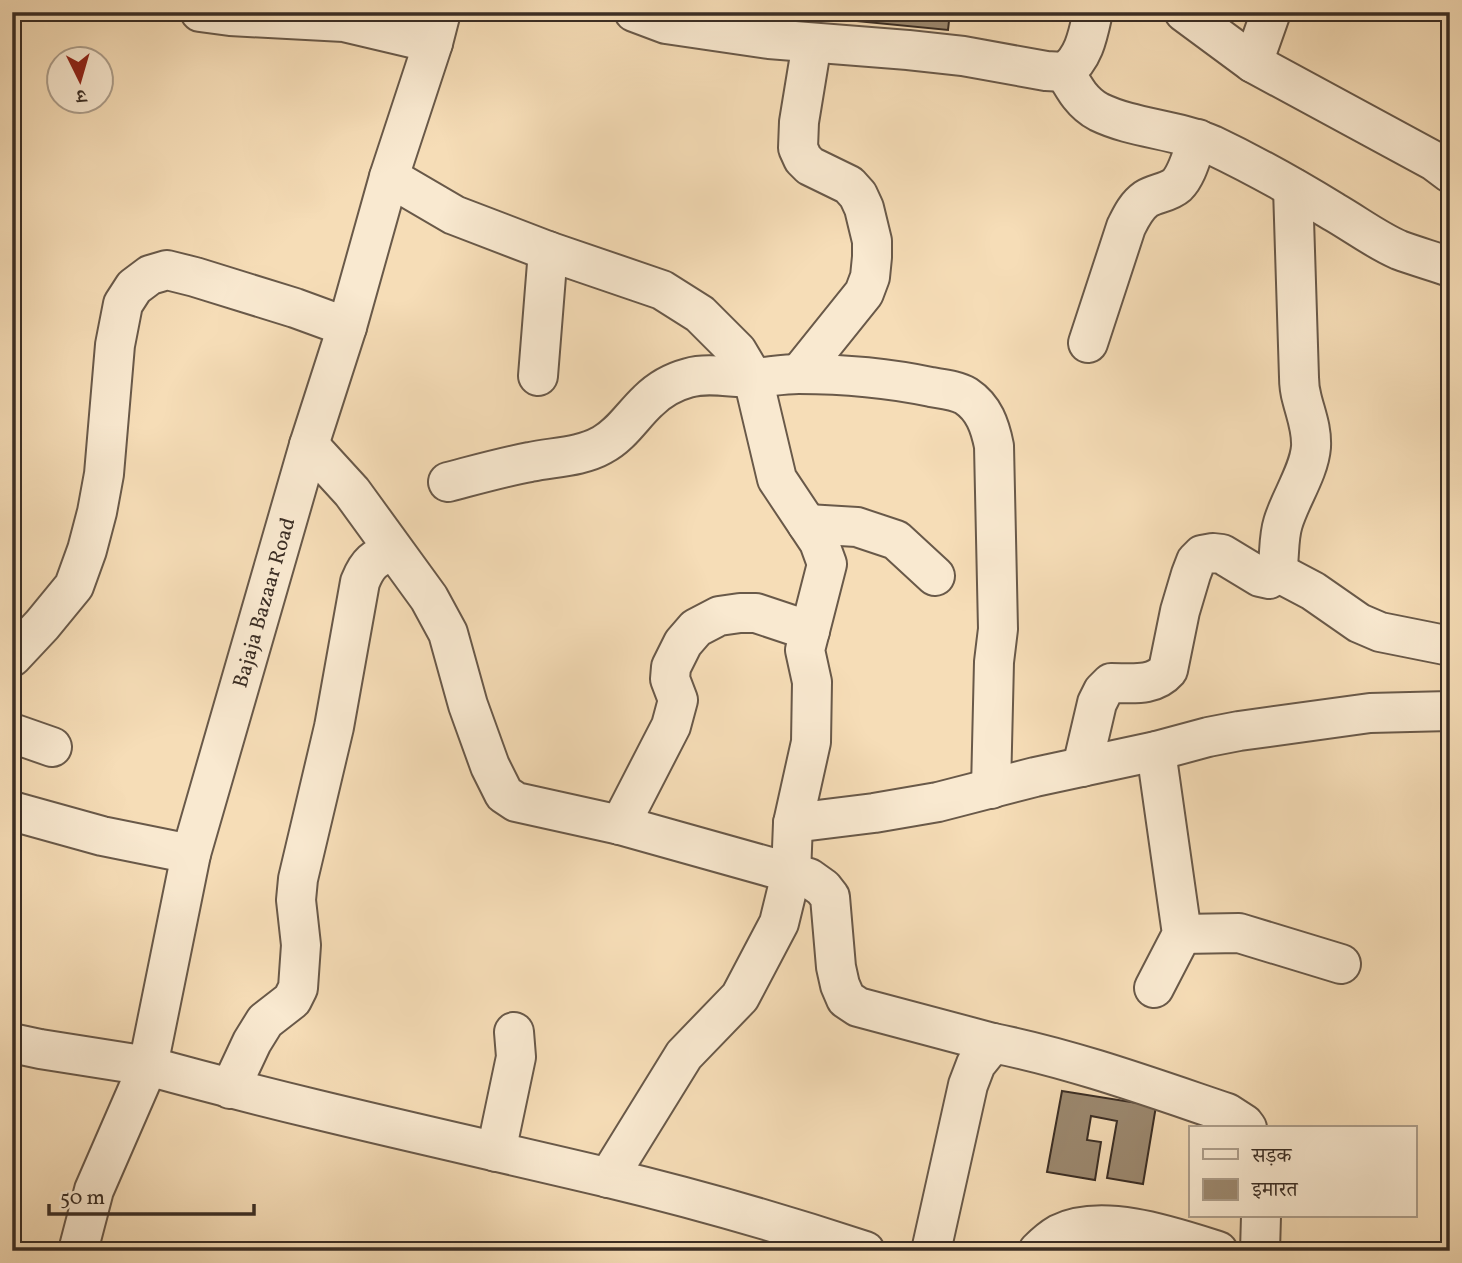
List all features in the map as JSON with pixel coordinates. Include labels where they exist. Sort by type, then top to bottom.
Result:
[{"type":"street","points":[[200,12],[437,28]]},
{"type":"street","points":[[634,12],[666,24],[758,37],[930,52],[1065,72],[1074,65],[1085,46],[1093,12]]},
{"type":"street","points":[[1184,12],[1253,63],[1434,161],[1450,173]]},
{"type":"street","points":[[1253,63],[1271,12]]},
{"type":"street","name":"Bajaja Bazaar Road","points":[[78,1251],[94,1190],[148,1066],[191,854],[389,177],[437,28]]},
{"type":"street","points":[[799,374],[864,293],[870,277],[872,257],[872,241],[858,195],[849,185],[810,166],[798,148],[799,122],[812,43]]},
{"type":"street","points":[[1065,72],[1077,93],[1099,112],[1198,139],[1293,188],[1398,249],[1450,267]]},
{"type":"street","points":[[1088,343],[1126,227],[1134,211],[1146,199],[1165,193],[1177,185],[1184,176],[1198,139]]},
{"type":"street","points":[[389,177],[454,215],[662,290],[700,314],[737,351],[753,378],[777,479],[819,542],[827,564],[804,650],[812,682],[811,743],[793,823],[790,874],[779,923],[740,997],[684,1055],[608,1178]]},
{"type":"street","points":[[1083,767],[1102,691],[1111,683],[1153,681],[1168,670],[1180,611],[1196,561],[1202,555],[1222,554],[1260,577],[1269,579],[1278,572],[1279,541],[1283,524],[1311,448],[1307,411],[1301,397],[1298,377],[1293,188]]},
{"type":"street","points":[[538,376],[548,251]]},
{"type":"street","points":[[12,657],[74,586],[87,551],[104,474],[115,345],[123,304],[134,287],[150,275],[167,271],[283,304],[347,327]]},
{"type":"street","points":[[448,482],[527,462],[588,452],[605,444],[631,421],[647,401],[667,386],[690,377],[753,378],[799,374],[888,380],[966,396],[984,415],[991,430],[993,446],[998,629],[994,662],[991,789]]},
{"type":"street","points":[[309,446],[352,492],[429,598],[447,633],[476,732],[489,766],[504,794],[516,802],[620,825],[809,878],[830,897],[839,985],[846,999],[858,1007],[1102,1071],[1227,1113],[1246,1126]]},
{"type":"street","points":[[807,524],[857,527],[895,540],[935,576]]},
{"type":"street","points":[[229,1089],[265,1021],[292,1000],[298,988],[301,945],[296,900],[298,879],[334,727],[360,582],[366,567],[377,557],[393,550]]},
{"type":"street","points":[[1278,572],[1380,632],[1450,646]]},
{"type":"street","points":[[620,825],[671,726],[678,700],[670,679],[671,667],[683,643],[696,628],[719,616],[756,612],[810,631]]},
{"type":"street","points":[[793,823],[874,813],[963,797],[1239,731],[1347,715],[1450,711]]},
{"type":"street","points":[[12,733],[52,747]]},
{"type":"street","points":[[1154,988],[1182,934],[1156,751]]},
{"type":"street","points":[[12,811],[102,836],[191,854]]},
{"type":"street","points":[[1182,934],[1239,933],[1341,964]]},
{"type":"street","points":[[496,1152],[516,1057],[514,1032]]},
{"type":"street","points":[[12,1043],[148,1066],[229,1089],[608,1178],[792,1227],[865,1251]]},
{"type":"street","points":[[931,1251],[968,1085],[976,1064],[993,1043]]},
{"type":"street","points":[[1260,1251],[1261,1218]]},
{"type":"street","points":[[1038,1251],[1059,1234],[1083,1227],[1112,1226],[1151,1230],[1217,1251]]},
{"type":"building","points":[[764,12],[950,12],[948,30]]},
{"type":"building","points":[[1062,1091],[1156,1106],[1143,1184],[1107,1178],[1117,1121],[1091,1116],[1087,1140],[1101,1142],[1095,1180],[1047,1172]]}]
